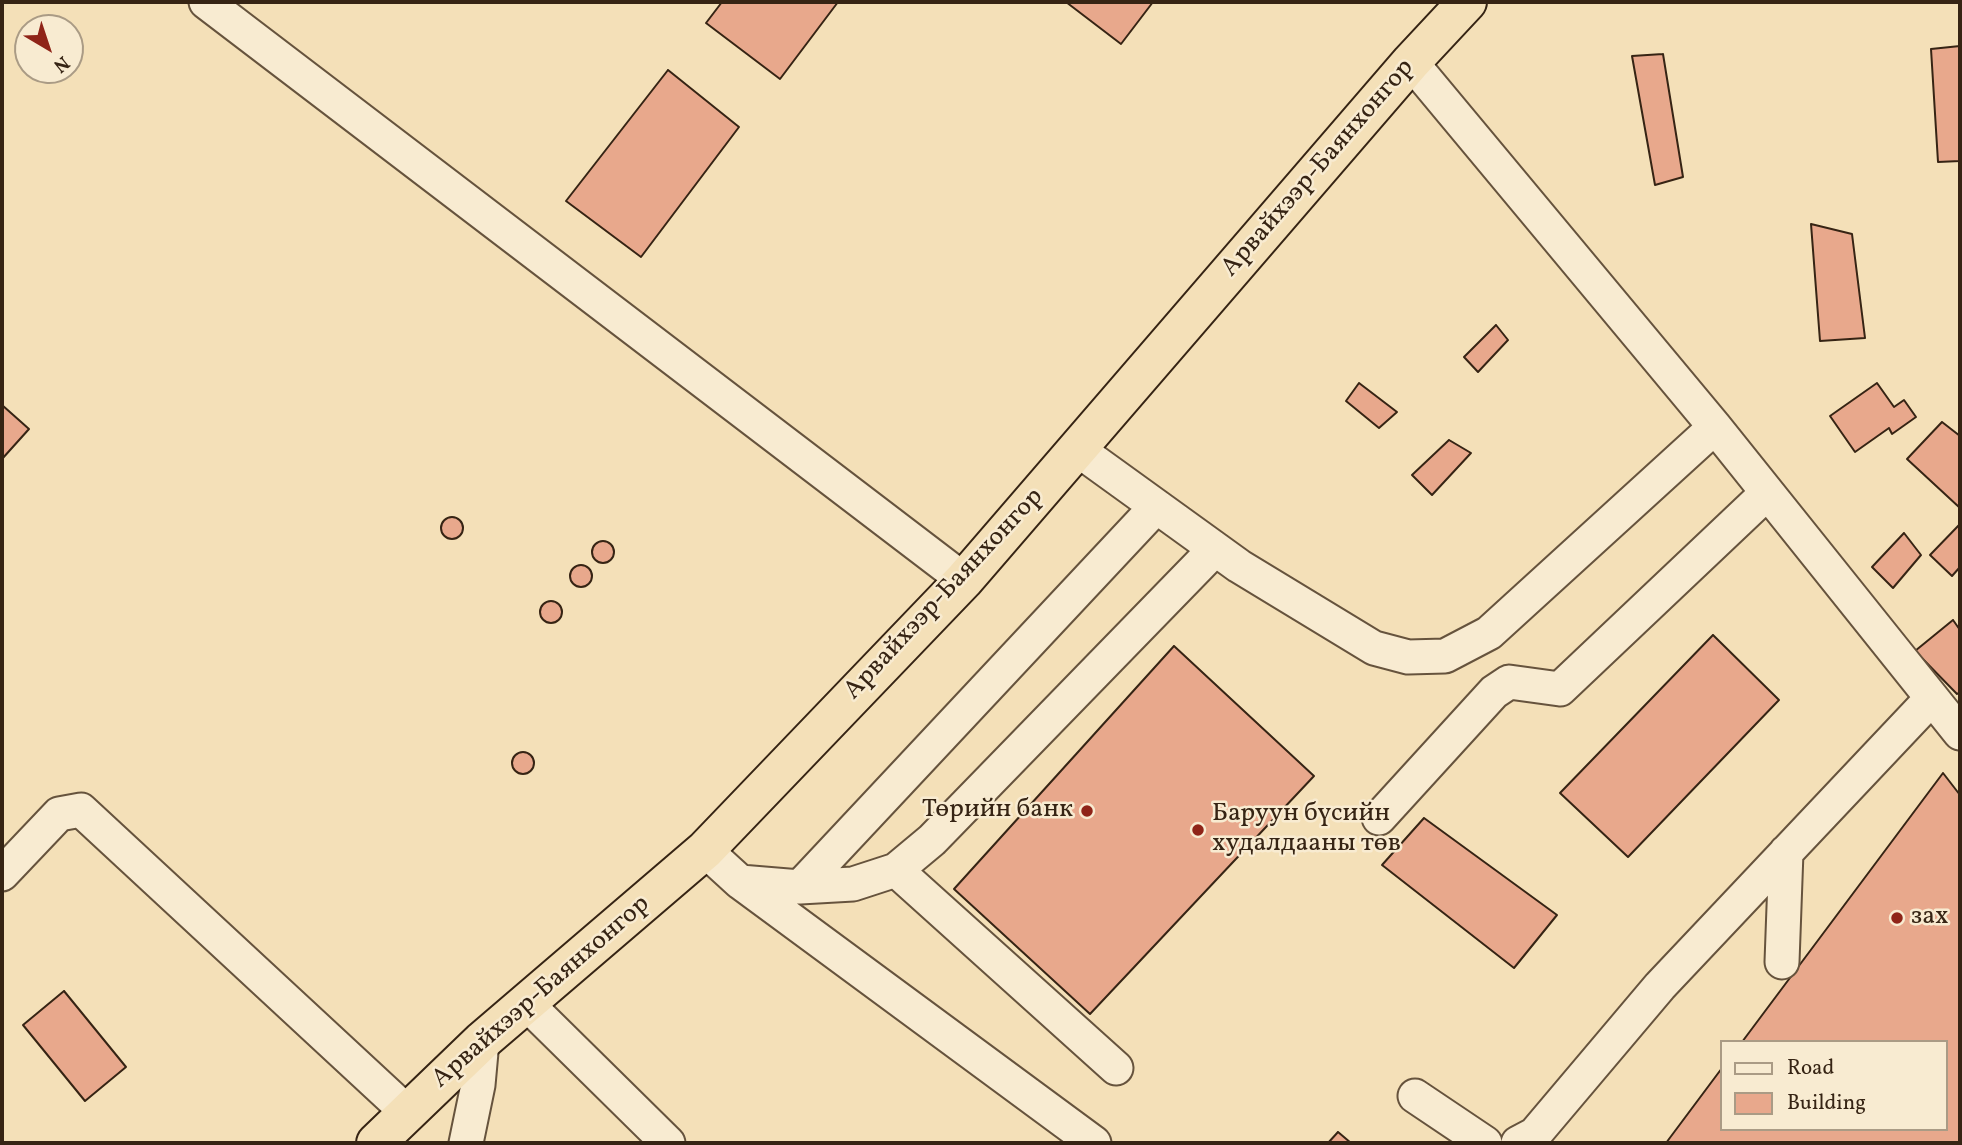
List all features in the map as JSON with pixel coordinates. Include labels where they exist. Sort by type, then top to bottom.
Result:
[{"type":"highway","name":"Арвайхээр-Баянхонгор","points":[[376,1143],[482,1041],[528,1005],[705,850],[964,580],[1411,62],[1467,2]]},
{"type":"street","points":[[206,2],[964,580]]},
{"type":"street","points":[[1411,62],[1715,427],[1960,733]]},
{"type":"street","points":[[1077,449],[1215,549],[1374,648],[1408,657],[1445,656],[1489,633],[1715,427]]},
{"type":"street","points":[[1379,818],[1494,692],[1509,682],[1560,689],[1767,493]]},
{"type":"street","points":[[800,887],[1155,508]]},
{"type":"street","points":[[740,882],[800,887],[853,884],[896,870],[932,841],[1215,549]]},
{"type":"street","points":[[1518,1143],[1535,1134],[1660,986],[1932,698]]},
{"type":"street","points":[[2,874],[59,814],[82,810],[408,1113]]},
{"type":"street","points":[[705,850],[740,882],[1094,1143]]},
{"type":"street","points":[[1782,962],[1786,852]]},
{"type":"street","points":[[896,870],[1116,1068]]},
{"type":"street","points":[[528,1005],[668,1143]]},
{"type":"street","points":[[466,1143],[478,1085],[482,1041]]},
{"type":"street","points":[[1416,1096],[1485,1143]]},
{"type":"building","points":[[722,2],[838,2],[780,79],[706,23]]},
{"type":"building","points":[[1066,2],[1153,2],[1121,44]]},
{"type":"building","points":[[1960,46],[1960,161],[1938,162],[1931,49]]},
{"type":"building","points":[[1663,54],[1683,177],[1655,185],[1632,56]]},
{"type":"building","points":[[668,70],[739,127],[641,257],[566,201]]},
{"type":"building","points":[[1811,224],[1852,234],[1865,338],[1820,341]]},
{"type":"building","points":[[1496,325],[1508,340],[1478,372],[1464,357]]},
{"type":"building","points":[[1359,383],[1397,412],[1379,428],[1346,401]]},
{"type":"building","points":[[1877,383],[1894,407],[1904,400],[1916,417],[1892,434],[1889,428],[1855,452],[1830,416]]},
{"type":"building","points":[[2,405],[29,429],[2,459]]},
{"type":"building","points":[[1942,422],[1960,436],[1960,508],[1907,459]]},
{"type":"building","points":[[1449,440],[1471,453],[1432,495],[1412,475]]},
{"type":"building","points":[[452,517],[462,524],[463,528],[456,538],[452,539],[442,532],[441,528],[448,518]]},
{"type":"building","points":[[1960,524],[1960,567],[1952,576],[1930,555]]},
{"type":"building","points":[[1904,533],[1921,555],[1893,588],[1872,567]]},
{"type":"building","points":[[603,541],[613,548],[614,552],[607,562],[603,563],[593,556],[592,552],[599,542]]},
{"type":"building","points":[[581,565],[591,572],[592,576],[585,586],[581,587],[571,580],[570,576],[577,566]]},
{"type":"building","points":[[551,601],[561,608],[562,612],[555,622],[551,623],[541,616],[540,612],[547,602]]},
{"type":"building","points":[[1953,620],[1960,630],[1960,692],[1957,694],[1915,651]]},
{"type":"building","points":[[1713,635],[1779,700],[1628,857],[1560,793]]},
{"type":"building","points":[[1174,646],[1314,776],[1090,1014],[954,889]]},
{"type":"building","points":[[523,752],[533,759],[534,763],[527,773],[523,774],[513,767],[512,763],[519,753]]},
{"type":"building","name":"зах","points":[[1943,773],[1960,795],[1960,1143],[1666,1143],[1720,1071],[1720,1131],[1948,1131],[1948,1040],[1743,1040]]},
{"type":"building","points":[[1424,818],[1557,915],[1514,968],[1382,865]]},
{"type":"building","points":[[64,991],[126,1067],[85,1101],[23,1025]]},
{"type":"building","points":[[1338,1132],[1351,1143],[1328,1143]]},
{"type":"place","name":"Төрийн банк","points":[[1087,811]]},
{"type":"place","name":"Баруун бүсийн худалдааны төв","points":[[1198,830]]},
{"type":"place","name":"зах","points":[[1897,918]]}]
